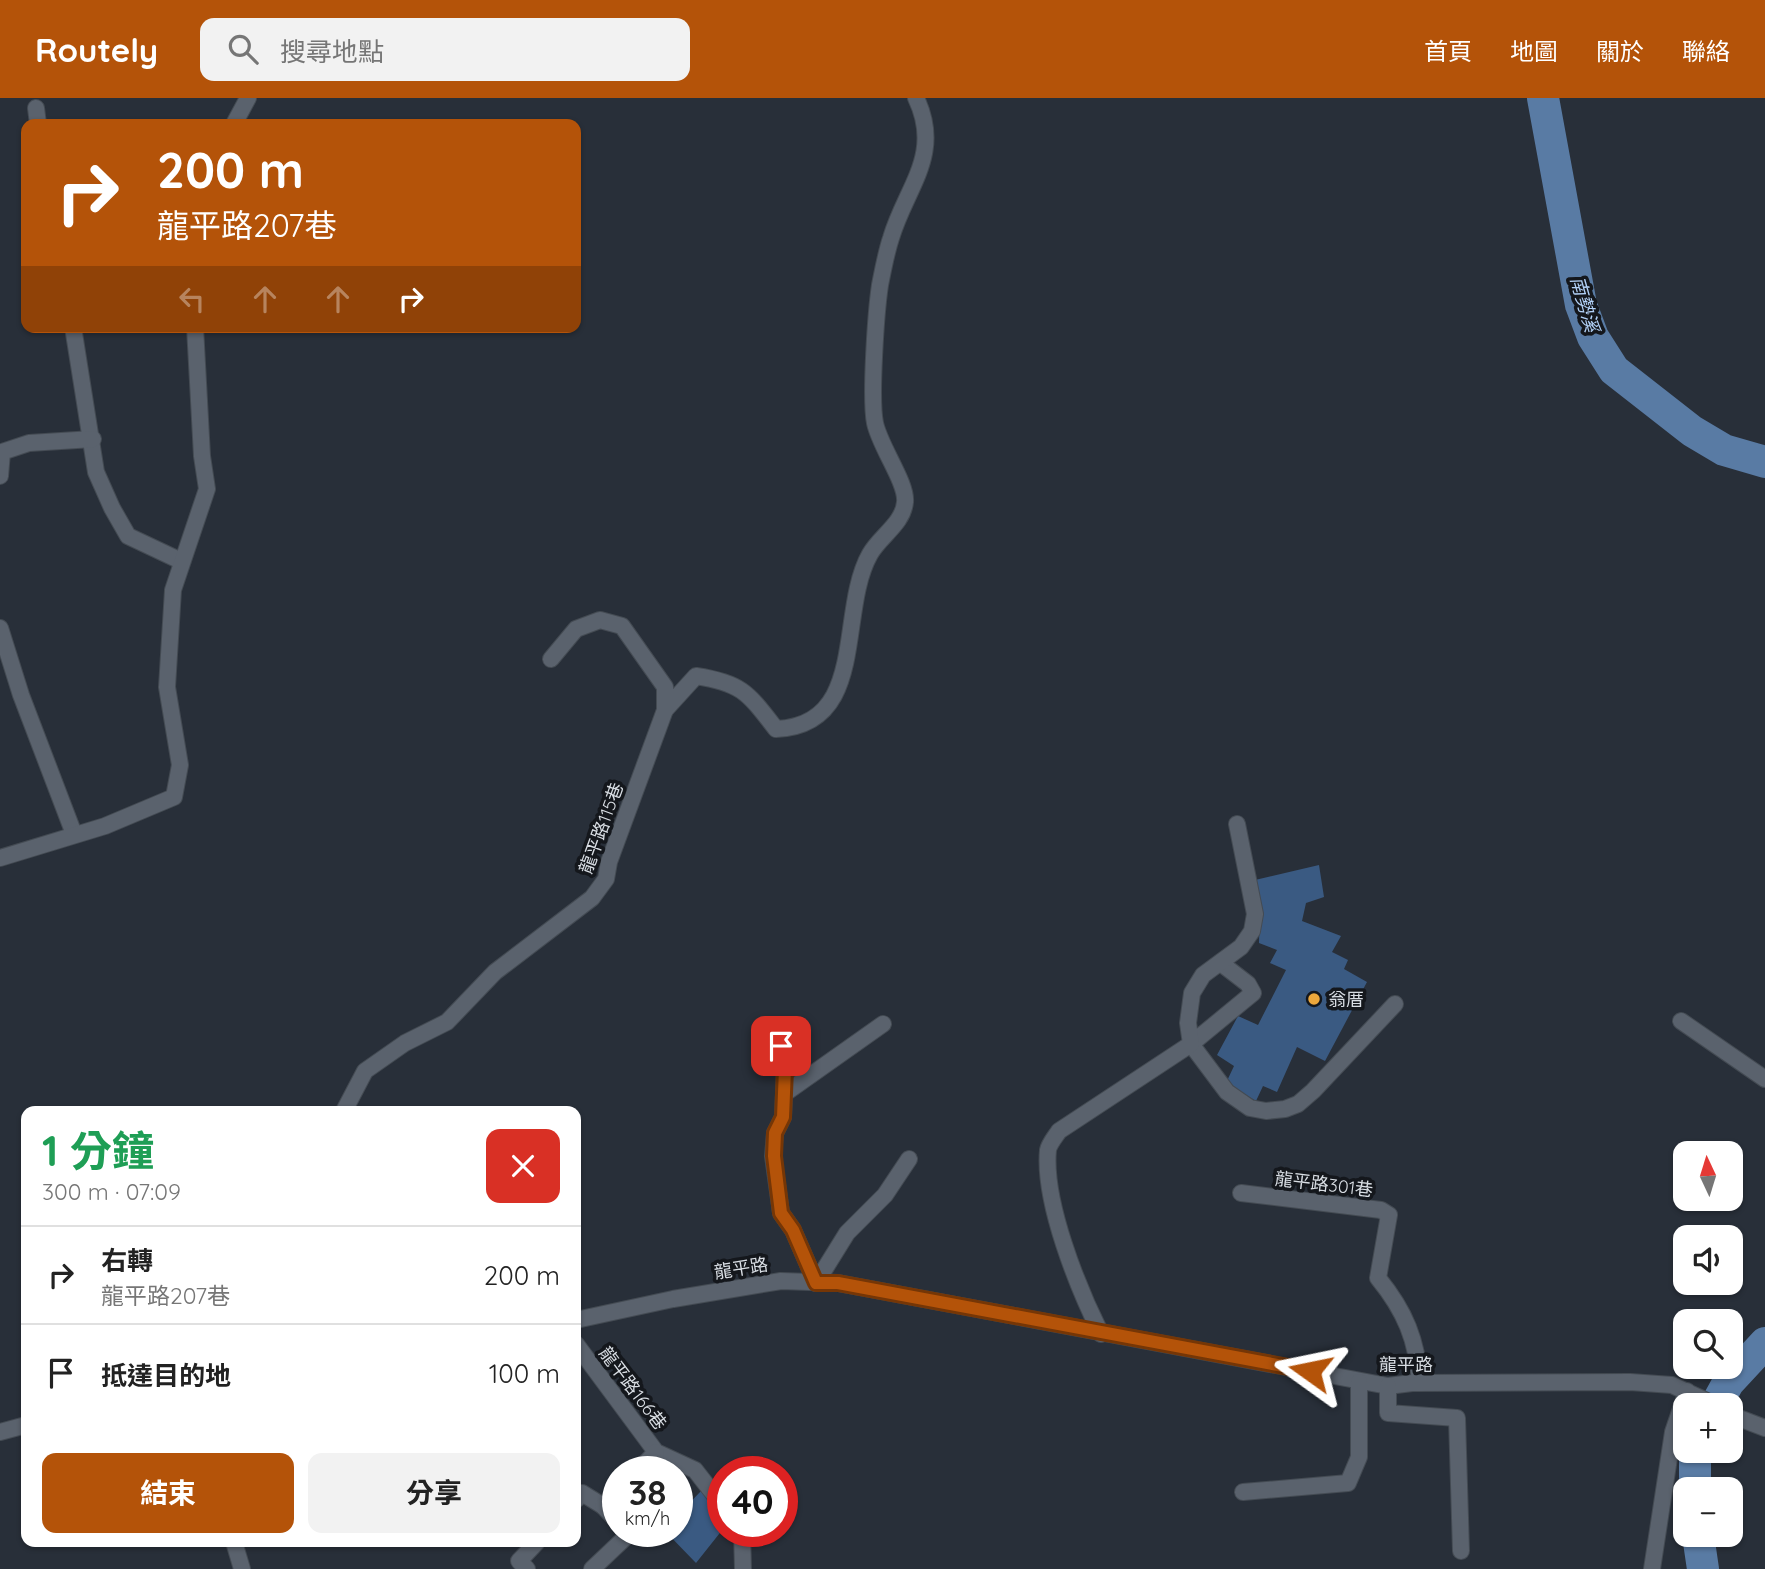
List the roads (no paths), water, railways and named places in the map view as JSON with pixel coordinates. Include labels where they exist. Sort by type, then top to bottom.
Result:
[{"type":"street","points":[[237,119],[248,98]]},
{"type":"street","points":[[665,709],[696,676],[728,681],[750,696],[776,729],[795,728],[824,712],[838,690],[856,595],[870,554],[892,529],[905,501],[901,480],[886,456],[874,422],[874,401],[880,287],[891,237],[917,182],[927,144],[921,108],[916,98]]},
{"type":"street","points":[[74,333],[93,439],[96,472],[128,536],[181,561]]},
{"type":"street","points":[[0,858],[105,826],[174,797],[180,765],[167,675],[173,590],[207,489],[202,456],[195,333]]},
{"type":"street","points":[[0,476],[2,452],[29,443],[93,439]]},
{"type":"street","points":[[551,659],[576,629],[600,620],[622,626],[665,687],[665,709]]},
{"type":"street","points":[[0,628],[21,695],[74,834]]},
{"type":"street","name":"龍平路115巷","points":[[347,1106],[365,1071],[405,1043],[447,1022],[495,972],[592,898],[606,879],[609,862],[665,709]]},
{"type":"street","points":[[1237,824],[1255,914],[1252,930],[1241,947],[1222,964],[1203,975],[1192,993],[1188,1023],[1191,1044],[1227,1092],[1250,1108],[1266,1111],[1285,1109],[1298,1104],[1395,1004]]},
{"type":"street","points":[[1101,1334],[1081,1295],[1053,1202],[1048,1148],[1059,1131],[1191,1044],[1253,993],[1248,984],[1222,964]]},
{"type":"street","points":[[1681,1021],[1765,1079]]},
{"type":"street","points":[[784,1094],[883,1024]]},
{"type":"street","points":[[781,1046],[785,1069],[783,1117],[775,1133],[774,1156],[781,1213],[793,1230],[816,1283]]},
{"type":"street","points":[[816,1283],[847,1233],[885,1195],[909,1159]]},
{"type":"street","name":"龍平路301巷","points":[[1241,1193],[1381,1210],[1389,1215],[1378,1278],[1399,1304],[1418,1356],[1420,1383]]},
{"type":"street","name":"龍平路","points":[[581,1319],[673,1299],[781,1281],[816,1283],[864,1288],[1388,1386],[1420,1383],[1630,1382],[1672,1385],[1690,1393]]},
{"type":"street","name":"龍平路166巷","points":[[581,1351],[656,1452],[695,1470],[707,1485]]},
{"type":"street","points":[[1243,1492],[1349,1483],[1359,1457],[1359,1382]]},
{"type":"street","points":[[1388,1386],[1388,1413],[1457,1418],[1461,1551]]},
{"type":"street","points":[[1743,1420],[1765,1428]]},
{"type":"street","points":[[0,1433],[21,1427]]},
{"type":"street","points":[[1652,1569],[1673,1431]]},
{"type":"street","points":[[652,1456],[656,1452]]},
{"type":"street","points":[[581,1494],[602,1506]]},
{"type":"street","points":[[235,1547],[242,1569]]},
{"type":"street","points":[[527,1569],[519,1561],[532,1547]]},
{"type":"street","points":[[592,1569],[615,1547]]},
{"type":"street","points":[[742,1547],[743,1569]]},
{"type":"waterway","name":"南勢溪","points":[[1543,98],[1581,305],[1593,337],[1614,370],[1692,431],[1724,450],[1765,462]]},
{"type":"waterway","name":"南勢溪","points":[[1723,1393],[1728,1383],[1765,1343]]},
{"type":"waterway","name":"南勢溪","points":[[1695,1463],[1695,1477]]},
{"type":"waterway","name":"南勢溪","points":[[1700,1547],[1703,1569]]},
{"type":"place","name":"翁厝","points":[[1314,999]]}]
